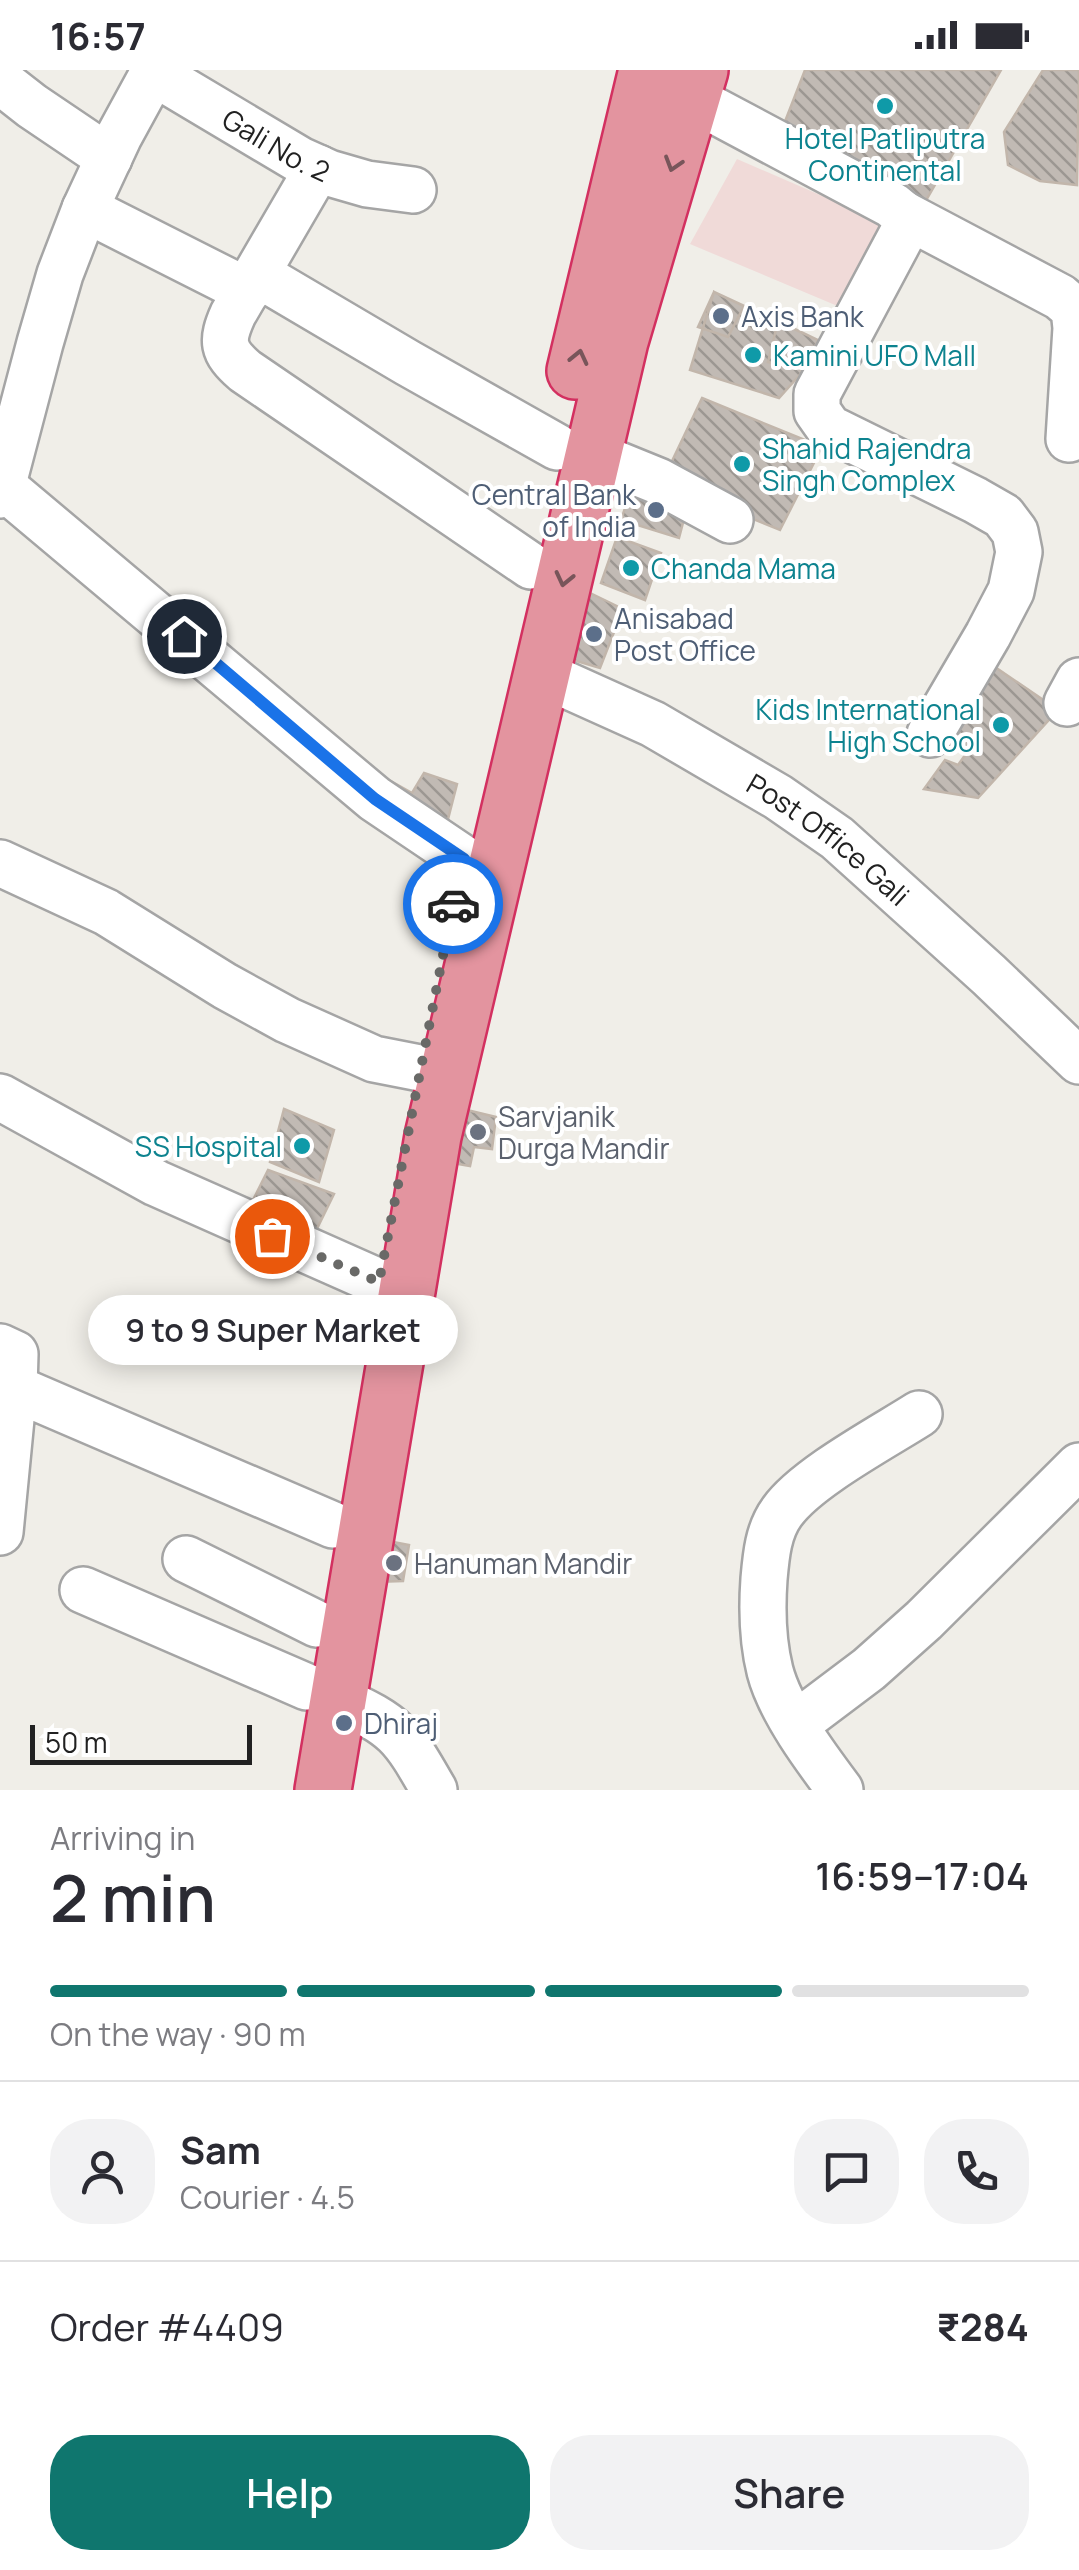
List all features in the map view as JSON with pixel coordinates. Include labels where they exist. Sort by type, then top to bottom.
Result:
[{"type":"highway","points":[[287,1790],[322,1693],[434,1136],[542,674],[576,451],[648,70]]},
{"type":"highway","points":[[324,1790],[317,1624],[440,960],[530,566],[620,341],[697,84]]},
{"type":"street","points":[[155,71],[85,209],[60,274],[1,488],[214,661],[375,799],[464,859]]},
{"type":"street","name":"Gali No. 2","points":[[155,71],[300,160],[367,184],[412,190]]},
{"type":"street","points":[[0,81],[109,158]]},
{"type":"street","points":[[697,84],[903,214],[1060,296],[1074,310],[1076,328],[1068,439]]},
{"type":"street","points":[[318,168],[224,334],[226,348],[234,362],[295,406],[530,566]]},
{"type":"street","points":[[85,209],[252,282],[576,451],[658,481],[730,520]]},
{"type":"street","points":[[903,214],[906,227],[817,394],[817,411],[830,428],[1003,516],[1015,532],[1019,552],[1011,591],[930,734]]},
{"type":"street","name":"Post Office Gali","points":[[542,674],[684,741],[778,796],[837,838],[1079,1061]]},
{"type":"street","points":[[0,863],[106,912],[288,1020],[374,1059],[420,1068]]},
{"type":"street","points":[[0,1097],[156,1183],[379,1282]]},
{"type":"street","points":[[0,1532],[7,1368],[333,1526]]},
{"type":"street","points":[[840,1790],[812,1752],[774,1682],[767,1649],[763,1585],[766,1552],[773,1529],[789,1504],[826,1473],[920,1414]]},
{"type":"street","points":[[796,1724],[924,1620],[1079,1466]]},
{"type":"street","points":[[186,1560],[317,1624]]},
{"type":"street","points":[[83,1590],[376,1717],[397,1732],[434,1790]]},
{"type":"shaded area","points":[[737,159],[896,228],[847,310],[690,244]]},
{"type":"building","name":"Hotel Patliputra Continental","points":[[805,70],[1001,70],[924,204],[777,142]]},
{"type":"building","points":[[1043,70],[1079,70],[1077,185],[1040,181],[1008,165],[1004,132]]},
{"type":"building","name":"Kamini UFO Mall","points":[[714,292],[818,340],[804,370],[779,398],[690,370]]},
{"type":"building","name":"Axis Bank","points":[[714,292],[744,306],[728,337],[698,327]]},
{"type":"building","points":[[778,321],[818,340],[804,370],[768,362]]},
{"type":"building","name":"Shahid Rajendra Singh Complex","points":[[702,398],[822,447],[780,530],[662,482]]},
{"type":"building","name":"Central Bank of India","points":[[635,478],[689,500],[679,538],[621,520]]},
{"type":"building","name":"Chanda Mama","points":[[617,537],[661,553],[645,600],[601,583]]},
{"type":"building","name":"Anisabad Post Office","points":[[586,591],[623,609],[600,668],[566,658]]},
{"type":"building","name":"Kids International High School","points":[[995,667],[1058,710],[978,798],[924,789],[945,760],[958,765],[968,751],[949,739]]},
{"type":"building","points":[[424,773],[457,784],[445,831],[383,798],[389,780],[412,793]]},
{"type":"building","name":"SS Hospital","points":[[284,1109],[334,1130],[319,1182],[270,1162]]},
{"type":"building","name":"Sarvjanik Durga Mandir","points":[[467,1110],[496,1117],[492,1149],[474,1147],[470,1166],[458,1164]]},
{"type":"building","points":[[268,1170],[334,1194],[309,1245],[242,1222]]},
{"type":"building","name":"Hanuman Mandir","points":[[388,1541],[409,1545],[403,1581],[375,1582]]},
{"type":"way so far","points":[[272,1236],[379,1282],[453,904]]},
{"type":"place","name":"Hotel Patliputra Continental","points":[[885,106]]},
{"type":"place","name":"Axis Bank","points":[[721,316]]},
{"type":"place","name":"Kamini UFO Mall","points":[[753,355]]},
{"type":"place","name":"Shahid Rajendra Singh Complex","points":[[742,464]]},
{"type":"place","name":"Central Bank of India","points":[[656,510]]},
{"type":"place","name":"Chanda Mama","points":[[631,568]]},
{"type":"place","name":"Anisabad Post Office","points":[[594,634]]},
{"type":"place","name":"Kids International High School","points":[[1001,725]]},
{"type":"place","name":"Sarvjanik Durga Mandir","points":[[478,1132]]},
{"type":"place","name":"SS Hospital","points":[[302,1146]]},
{"type":"place","name":"9 to 9 Super Market","points":[[272,1236]]},
{"type":"place","name":"Hanuman Mandir","points":[[394,1563]]},
{"type":"place","name":"Dhiraj","points":[[344,1723]]},
{"type":"route","points":[[184,636],[375,799],[464,859],[453,904]]}]
